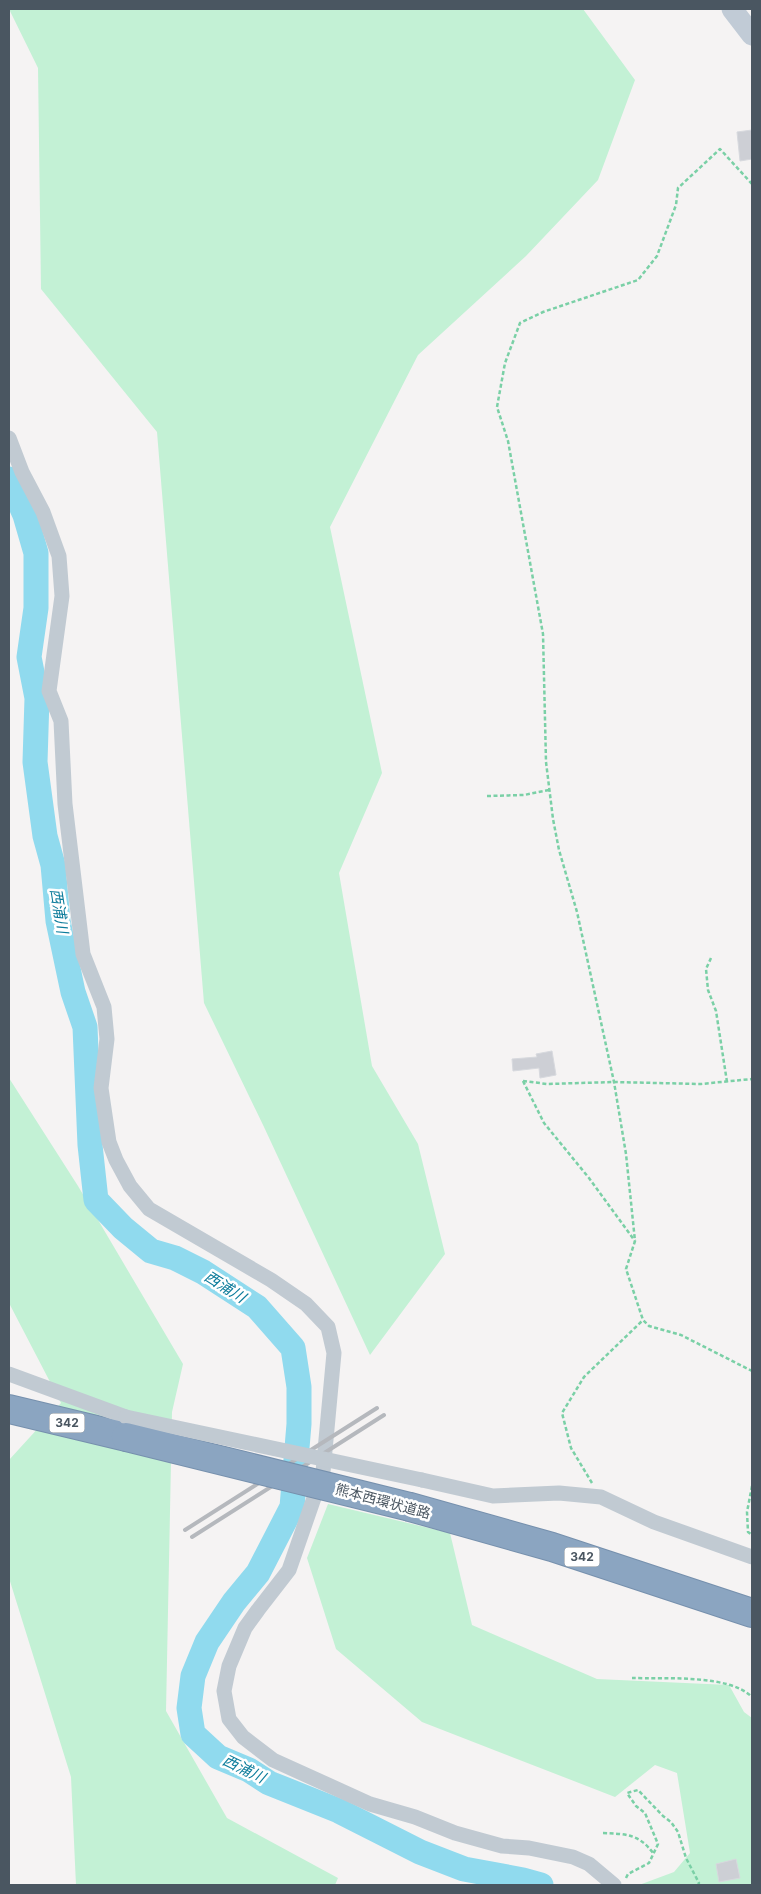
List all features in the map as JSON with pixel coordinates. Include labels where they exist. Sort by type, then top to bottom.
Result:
[{"type":"highway","name":"熊本西環状道路","points":[[9,1409],[126,1427],[552,1547],[752,1613]]},
{"type":"main road","points":[[732,9],[752,35]]},
{"type":"street","points":[[9,438],[22,472],[43,512],[58,556],[62,596],[50,691],[61,721],[65,804],[83,954],[104,1007],[107,1039],[101,1088],[109,1142],[130,1186],[149,1209],[272,1280],[306,1304],[328,1327],[334,1353],[323,1472],[289,1570],[245,1628],[229,1666],[224,1691],[229,1719],[243,1737],[273,1760],[370,1804],[455,1833],[502,1846],[528,1848],[573,1857],[589,1864],[611,1882]]},
{"type":"street","points":[[9,1374],[126,1427],[422,1480],[493,1496],[559,1493],[601,1497],[654,1522],[752,1557]]},
{"type":"path","points":[[752,184],[720,149],[678,188],[676,205],[657,256],[638,280],[543,312],[520,322],[505,364],[497,407],[508,441],[543,634],[546,762],[559,850],[577,912],[614,1082],[626,1154],[635,1241],[626,1269],[644,1320],[648,1326],[681,1335],[752,1371]]},
{"type":"path","points":[[487,796],[524,795],[549,790]]},
{"type":"path","points":[[711,958],[706,969],[708,990],[716,1011],[727,1082]]},
{"type":"path","points":[[635,1241],[590,1178],[544,1123],[523,1081],[547,1084],[614,1082],[701,1084],[752,1079]]},
{"type":"path","points":[[599,1486],[591,1482],[571,1448],[562,1413],[584,1377],[644,1320]]},
{"type":"path","points":[[752,1486],[747,1512],[748,1532],[752,1535]]},
{"type":"path","points":[[632,1678],[721,1682],[747,1692],[752,1697]]},
{"type":"path","points":[[611,1882],[649,1863],[658,1844],[645,1814],[636,1806],[627,1792],[638,1790],[671,1822],[678,1832],[686,1858],[700,1883],[698,1885]]},
{"type":"path","points":[[603,1833],[623,1834],[645,1842],[653,1853]]},
{"type":"green space","points":[[9,9],[583,9],[635,80],[598,180],[526,256],[418,355],[330,527],[382,773],[339,873],[372,1066],[418,1144],[445,1254],[370,1355],[204,1003],[157,432],[41,289],[38,68]]},
{"type":"green space","points":[[9,1078],[78,1186],[183,1364],[172,1412],[166,1711],[227,1818],[338,1878],[335,1885],[76,1885],[71,1777],[9,1578],[9,1460],[61,1403],[9,1303]]},
{"type":"green space","points":[[328,1504],[450,1533],[472,1625],[597,1679],[729,1685],[744,1712],[752,1718],[752,1885],[639,1885],[674,1872],[690,1853],[677,1773],[655,1765],[615,1797],[422,1722],[336,1649],[307,1558]]},
{"type":"building","points":[[752,130],[752,159],[740,161],[737,132]]},
{"type":"building","points":[[552,1051],[556,1075],[540,1078],[539,1068],[513,1071],[512,1059],[537,1057],[536,1054]]},
{"type":"building","points":[[736,1859],[740,1878],[719,1882],[716,1864]]},
{"type":"waterway","name":"西浦川","points":[[9,479],[25,515],[36,553],[36,608],[29,657],[37,698],[35,762],[45,836],[53,865],[58,921],[73,992],[85,1027],[90,1145],[96,1200],[123,1228],[151,1251],[175,1258],[203,1272],[257,1307],[293,1348],[299,1387],[299,1424],[292,1507],[258,1573],[234,1602],[207,1642],[193,1676],[189,1708],[193,1734],[218,1757],[249,1770],[269,1783],[339,1811],[420,1852],[464,1869],[541,1885]]},
{"type":"railway","points":[[185,1530],[377,1408]]},
{"type":"railway","points":[[192,1537],[384,1415]]}]
